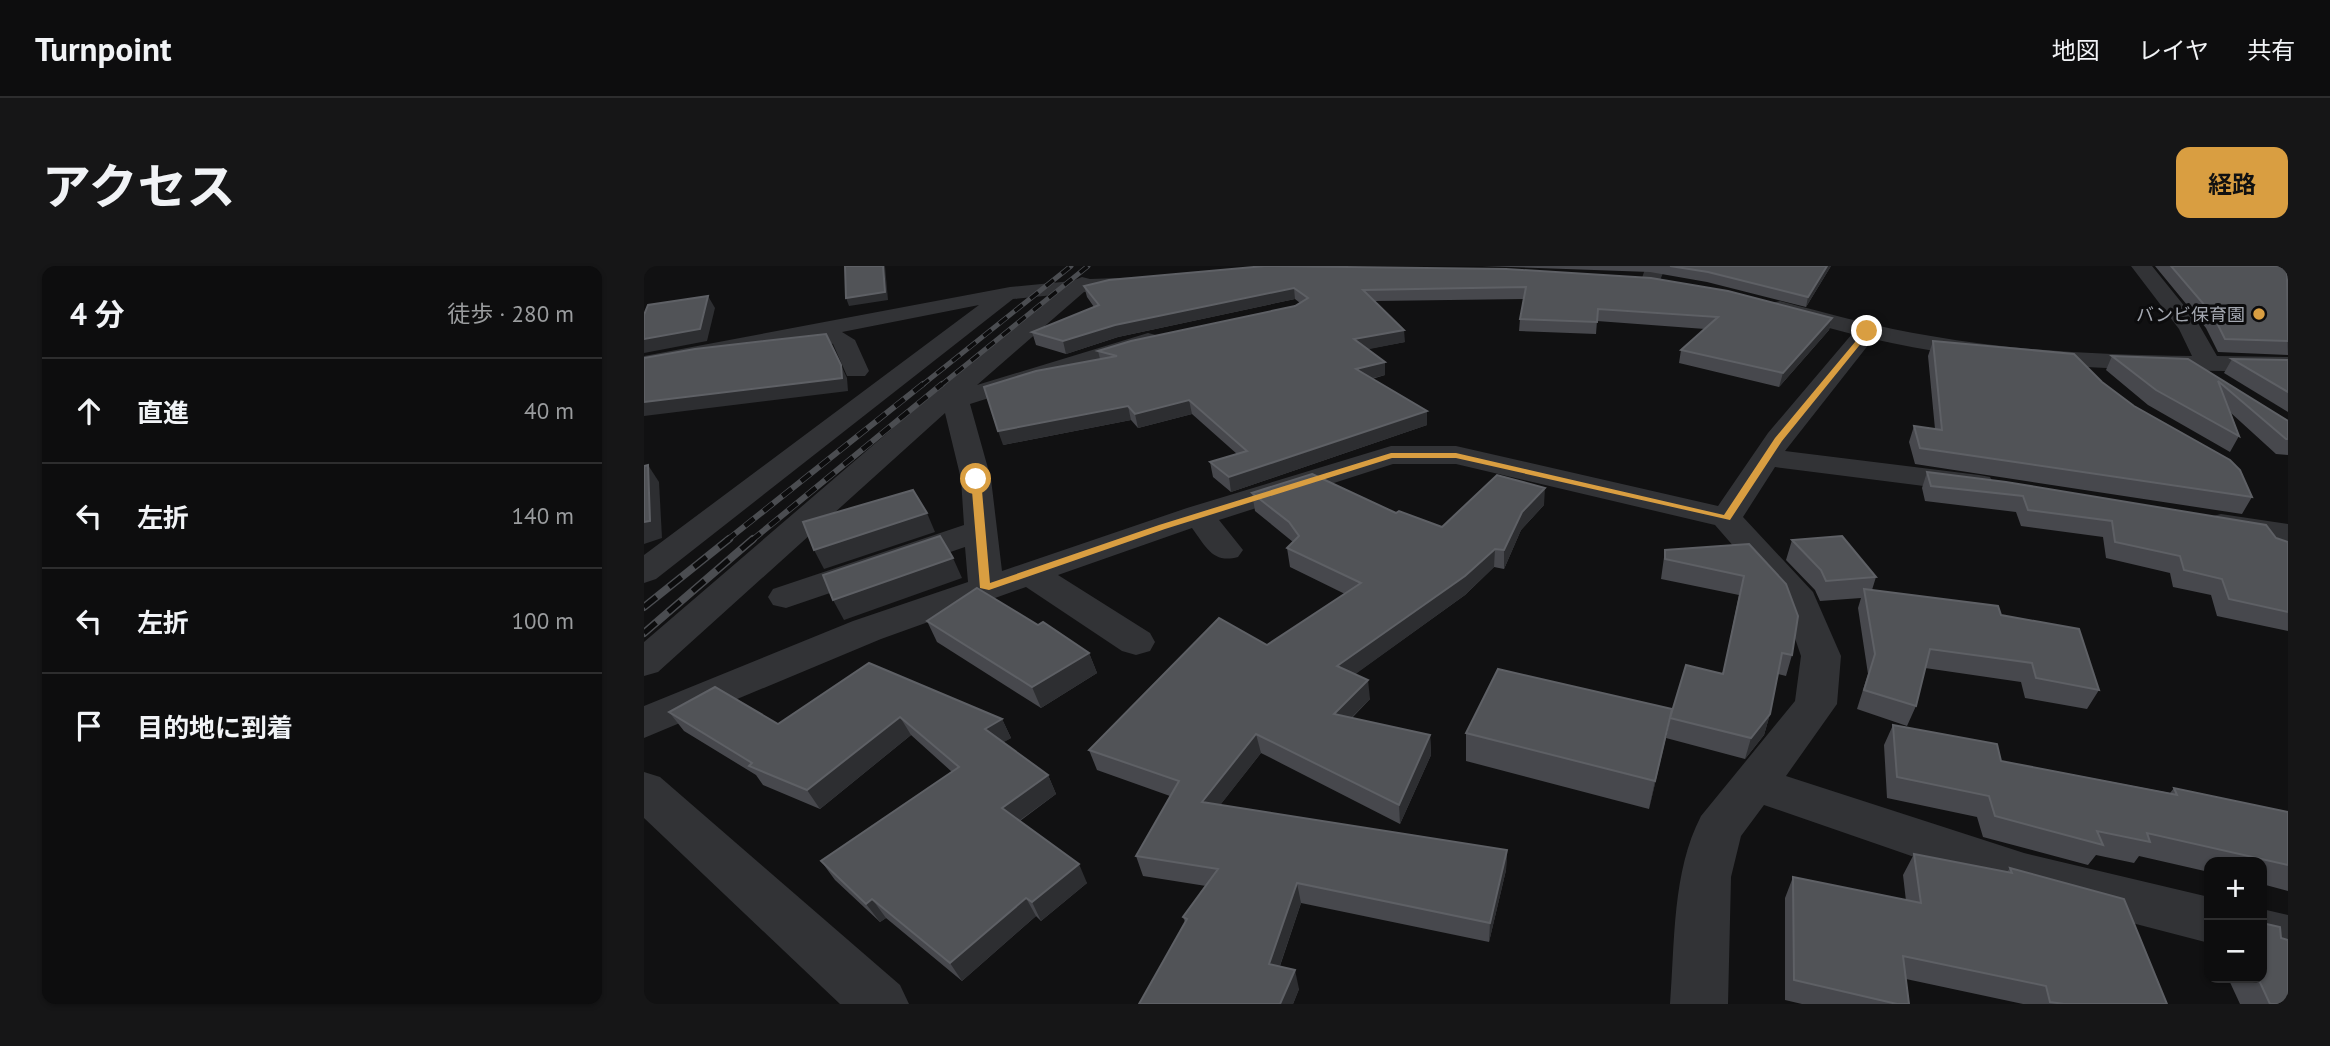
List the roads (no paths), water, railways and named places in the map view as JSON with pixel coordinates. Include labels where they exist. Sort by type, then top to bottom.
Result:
[{"type":"street","points":[[644,572],[1047,266]]},
{"type":"street","points":[[644,663],[1102,266]]},
{"type":"street","points":[[2141,266],[2190,328],[2198,364],[2232,391]]},
{"type":"street","points":[[1624,279],[1653,273],[1678,286]]},
{"type":"street","points":[[644,363],[831,334],[1010,293],[1159,279]]},
{"type":"street","points":[[1758,302],[1867,331],[1982,351],[2076,359],[2198,364],[2288,364]]},
{"type":"street","points":[[1726,518],[1766,457],[1867,331]]},
{"type":"street","points":[[831,334],[856,371]]},
{"type":"street","points":[[986,588],[976,479],[955,400],[1127,345],[1177,334]]},
{"type":"street","points":[[2076,359],[2102,388]]},
{"type":"street","points":[[644,723],[867,630],[1198,515],[1391,455],[1456,456],[1726,518],[1800,600],[1821,656],[1816,704],[1717,830],[1706,877],[1699,1004]]},
{"type":"street","points":[[1766,457],[2011,488]]},
{"type":"street","points":[[2252,499],[2277,533],[2288,558]]},
{"type":"street","points":[[1198,515],[1226,550]]},
{"type":"street","points":[[2186,517],[2277,533]]},
{"type":"street","points":[[786,597],[981,531]]},
{"type":"street","points":[[1029,573],[1136,642]]},
{"type":"street","points":[[1754,783],[2024,874],[2204,919]]},
{"type":"street","points":[[644,790],[880,1004]]},
{"type":"street","points":[[2267,934],[2288,939]]},
{"type":"railway","points":[[921,386],[1071,266]]},
{"type":"railway","points":[[940,386],[1088,266]]},
{"type":"railway","points":[[726,541],[923,384]]},
{"type":"railway","points":[[751,541],[942,384]]},
{"type":"railway","points":[[644,607],[729,539]]},
{"type":"railway","points":[[644,633],[753,539]]},
{"type":"place","name":"バンビ保育園","points":[[2259,314]]}]
